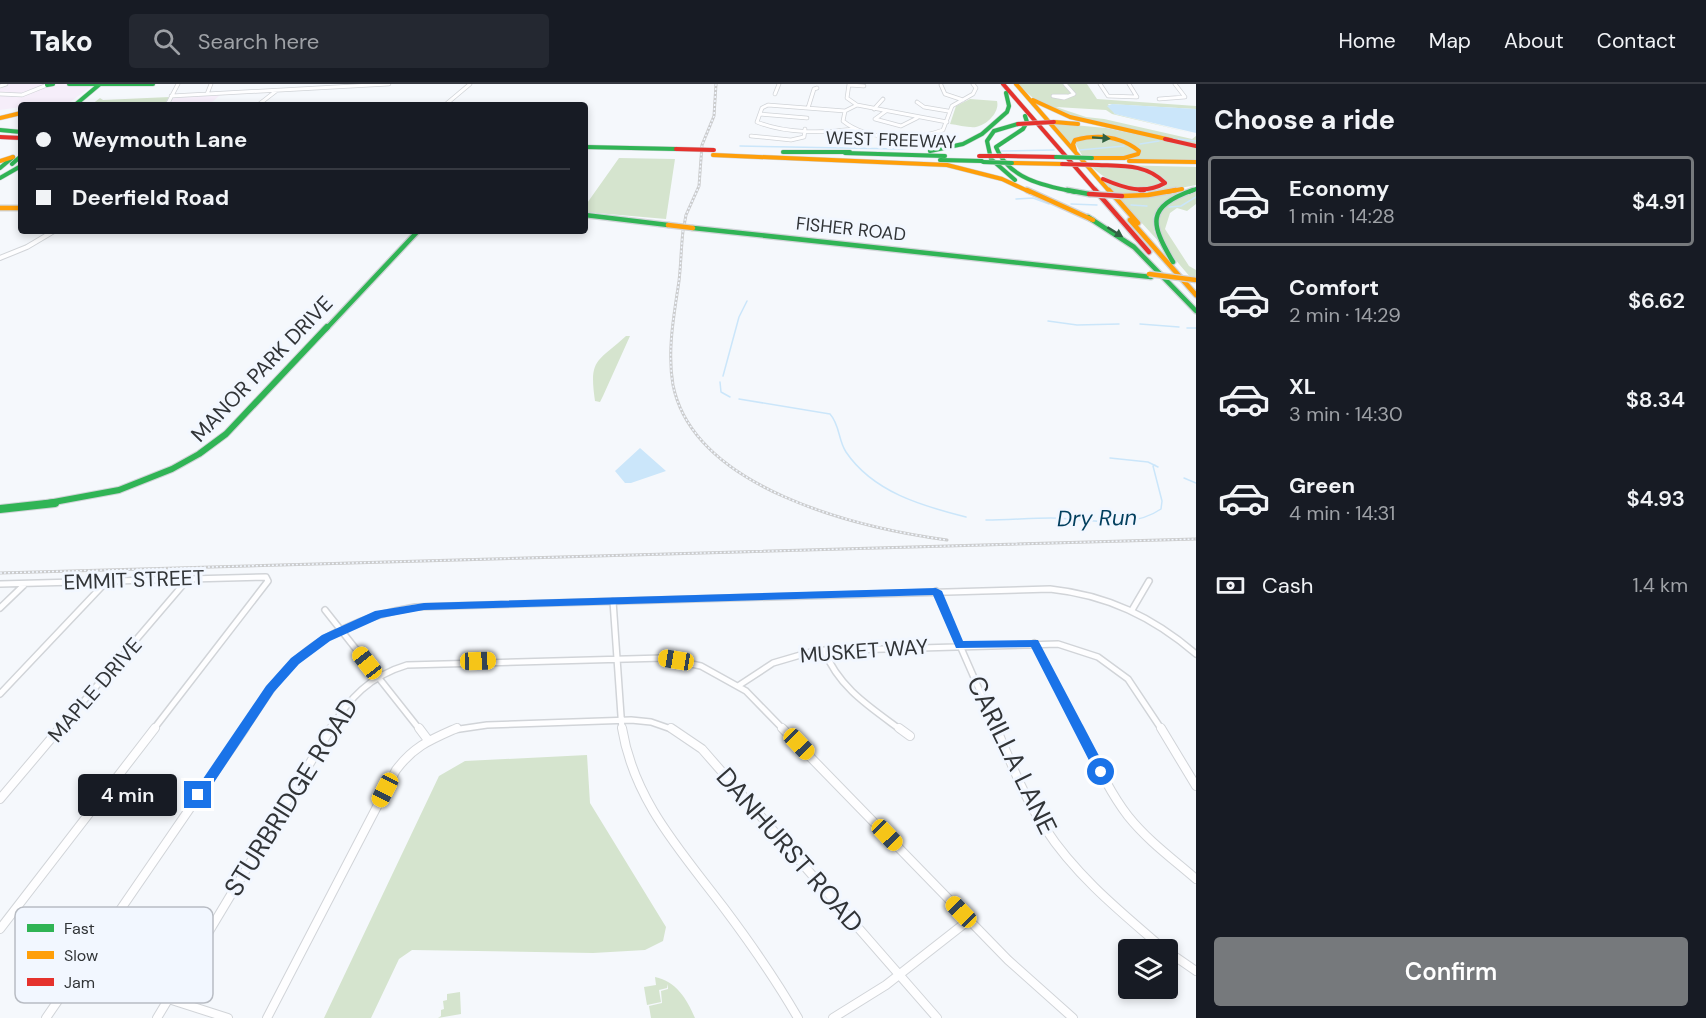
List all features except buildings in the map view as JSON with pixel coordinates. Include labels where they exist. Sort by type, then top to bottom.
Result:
[{"type":"main road","points":[[69,84],[153,84]]},
{"type":"main road","points":[[998,84],[1024,114],[1027,122],[1020,131],[998,144],[995,153],[999,160],[1015,173],[1034,181],[1089,194],[1148,195],[1196,187]]},
{"type":"main road","points":[[1004,84],[1196,306]]},
{"type":"main road","points":[[1010,84],[1196,295]]},
{"type":"main road","points":[[1016,84],[1033,100],[1057,112],[1196,146]]},
{"type":"main road","points":[[1016,84],[1196,287]]},
{"type":"main road","points":[[79,102],[102,85]]},
{"type":"main road","points":[[84,102],[102,85]]},
{"type":"main road","points":[[780,152],[897,153],[956,146],[978,137],[1005,115],[1009,106],[1006,93]]},
{"type":"main road","points":[[0,116],[18,113]]},
{"type":"main road","points":[[1171,140],[1103,127],[1054,122],[1018,124],[1000,129],[988,138],[986,146],[991,159],[1004,172],[1093,220],[1139,250],[1196,311]]},
{"type":"main road","points":[[0,135],[18,136]]},
{"type":"main road","points":[[1076,153],[1073,142],[1079,138],[1094,137],[1125,142],[1139,151],[1138,154],[1129,158],[1095,162]]},
{"type":"main road","name":"WEST FREEWAY","points":[[588,149],[1196,164]]},
{"type":"main road","points":[[713,152],[924,163],[970,170],[1009,182],[1093,220]]},
{"type":"main road","name":"WEST FREEWAY","points":[[713,152],[949,156],[981,159]]},
{"type":"main road","points":[[831,159],[981,159]]},
{"type":"main road","points":[[0,176],[7,162]]},
{"type":"main road","points":[[1089,168],[1107,181],[1125,187],[1153,189],[1165,183],[1159,176],[1142,169],[1095,162]]},
{"type":"main road","points":[[0,176],[18,167]]},
{"type":"main road","points":[[1173,262],[1155,231],[1155,217],[1161,206],[1169,199],[1196,187]]},
{"type":"main road","points":[[0,208],[18,208]]},
{"type":"main road","name":"FISHER ROAD","points":[[588,215],[1196,281]]},
{"type":"main road","name":"MANOR PARK DRIVE","points":[[0,509],[110,495],[159,478],[203,454],[226,434],[415,234]]},
{"type":"street","points":[[0,86],[6,84]]},
{"type":"street","points":[[0,94],[22,95],[50,84]]},
{"type":"street","points":[[168,102],[177,84]]},
{"type":"street","points":[[207,94],[212,84]]},
{"type":"street","points":[[171,96],[389,84]]},
{"type":"street","points":[[449,102],[470,84]]},
{"type":"street","points":[[775,94],[779,84]]},
{"type":"street","points":[[857,105],[844,111],[764,106],[757,122],[762,126],[837,131],[854,129],[885,135],[914,137],[932,135],[943,130],[948,111],[952,106],[976,91],[973,84]]},
{"type":"street","points":[[1065,84],[1074,93],[1066,96]]},
{"type":"street","points":[[1100,84],[1108,96],[1136,97]]},
{"type":"street","points":[[1129,84],[1136,97]]},
{"type":"street","points":[[1159,99],[1184,98],[1184,94],[1175,84]]},
{"type":"street","points":[[864,86],[849,85],[847,98],[857,105],[946,122]]},
{"type":"street","points":[[941,85],[945,94],[963,100]]},
{"type":"street","points":[[808,108],[814,89],[817,88]]},
{"type":"street","points":[[262,102],[276,91]]},
{"type":"street","points":[[874,109],[883,99]]},
{"type":"street","points":[[769,100],[772,105]]},
{"type":"street","points":[[917,102],[924,107],[948,111]]},
{"type":"street","points":[[844,111],[843,122],[854,129]]},
{"type":"street","points":[[886,111],[875,119],[888,124],[905,125],[917,118]]},
{"type":"street","points":[[760,114],[807,118]]},
{"type":"street","points":[[751,136],[795,140],[804,137],[805,129]]},
{"type":"street","points":[[837,131],[842,139]]},
{"type":"street","points":[[882,140],[885,135]]},
{"type":"street","points":[[0,258],[27,247],[49,234]]},
{"type":"street","name":"EMMIT STREET","points":[[0,584],[260,576],[268,579],[267,584],[17,907]]},
{"type":"street","name":"MAPLE DRIVE","points":[[0,799],[188,579]]},
{"type":"street","points":[[0,694],[107,581]]},
{"type":"street","points":[[1132,610],[1149,581]]},
{"type":"street","points":[[0,608],[25,584]]},
{"type":"street","points":[[121,907],[270,689],[305,652],[341,630],[379,614],[415,607],[1059,589],[1102,598],[1132,610],[1166,629],[1196,654]]},
{"type":"street","name":"CARILLA LANE","points":[[936,591],[1024,791],[1045,829],[1098,893],[1153,939]]},
{"type":"street","points":[[613,601],[621,720],[628,758],[646,803],[669,838],[755,949],[798,1018]]},
{"type":"street","points":[[267,1018],[396,770],[408,754],[428,740],[325,610]]},
{"type":"street","points":[[1034,643],[1116,799],[1152,842],[1196,879]]},
{"type":"street","name":"MUSKET WAY","points":[[738,686],[757,671],[782,658],[824,650],[1058,644],[1080,649],[1098,657],[1128,679],[1138,691],[1196,786]]},
{"type":"street","points":[[824,650],[832,672],[844,686],[910,736]]},
{"type":"street","name":"STURBRIDGE ROAD","points":[[213,923],[347,701],[360,687],[377,676],[396,668],[419,663],[652,657],[691,663],[738,686],[770,714],[1026,978],[1073,1018]]},
{"type":"street","name":"DANHURST ROAD","points":[[428,740],[457,728],[470,726],[621,720],[661,724],[680,732],[696,744],[937,1018]]},
{"type":"street","name":"EMMIT STREET","points":[[0,929],[15,910]]},
{"type":"street","points":[[833,1018],[899,976],[969,920]]},
{"type":"street","name":"CARILLA LANE","points":[[1178,958],[1196,971]]},
{"type":"street","points":[[46,1018],[56,1003]]},
{"type":"street","name":"STURBRIDGE ROAD","points":[[157,1018],[165,1003]]},
{"type":"street","points":[[183,1003],[228,1018]]},
{"type":"shaded area","points":[[0,84],[153,84],[93,85],[70,102],[18,102],[18,107],[0,110]]},
{"type":"shaded area","points":[[220,95],[212,102],[172,102],[174,97]]},
{"type":"green space","points":[[1018,84],[1087,84],[1097,99],[1196,106],[1196,109],[1108,104],[1115,114],[1196,134],[1112,114],[1106,110],[1056,107],[1086,117],[1192,139],[1196,136],[1196,145],[1059,112],[1035,100]]},
{"type":"green space","points":[[169,97],[166,102],[95,102],[100,98],[103,100]]},
{"type":"green space","points":[[970,99],[997,101],[995,114],[988,121],[976,127],[950,124],[956,106]]},
{"type":"green space","points":[[1052,123],[1106,128],[1196,147],[1196,161],[1121,159],[1138,155],[1137,147],[1092,135],[1078,138],[1070,145]]},
{"type":"green space","points":[[1092,137],[1117,140],[1135,149],[1137,153],[1124,158],[1083,157],[1075,143],[1077,140]]},
{"type":"green space","points":[[619,158],[675,159],[666,219],[588,212],[588,202]]},
{"type":"green space","points":[[1090,165],[1138,169],[1162,180],[1162,185],[1133,189],[1105,177]]},
{"type":"green space","points":[[1116,165],[1196,167],[1196,185],[1154,193],[1116,195],[1103,181],[1145,191],[1161,188],[1167,184],[1151,171]]},
{"type":"green space","points":[[1188,190],[1172,196],[1153,217],[1154,231],[1161,244],[1118,197],[1155,196]]},
{"type":"green space","points":[[1196,190],[1196,204],[1187,211],[1177,208],[1170,213],[1165,229],[1189,266],[1196,270],[1196,278],[1191,278],[1162,238],[1158,227],[1158,217],[1163,207],[1174,198]]},
{"type":"green space","points":[[626,336],[630,336],[603,396],[600,402],[595,401],[594,369],[601,357]]},
{"type":"green space","points":[[587,755],[590,803],[666,927],[663,941],[645,950],[593,953],[412,950],[399,959],[371,1018],[324,1018],[439,776],[465,761]]},
{"type":"green space","points":[[655,977],[669,982],[680,992],[695,1018],[651,1018],[649,1006],[662,1003],[661,991],[668,989],[668,984],[667,988],[659,990],[661,1002],[647,1005],[644,987],[656,985]]},
{"type":"green space","points":[[460,992],[461,1014],[438,1018],[441,1016],[441,1010],[444,1009],[443,1001],[447,1000],[447,994]]},
{"type":"water","points":[[1112,104],[1196,109],[1196,133],[1115,114],[1107,106]]},
{"type":"water","points":[[640,448],[666,471],[625,483],[615,471]]},
{"type":"waterway","points":[[1178,139],[1196,141]]},
{"type":"waterway","points":[[1140,144],[1159,141]]},
{"type":"waterway","points":[[740,146],[902,149],[949,143]]},
{"type":"waterway","points":[[1080,150],[1124,146]]},
{"type":"waterway","points":[[1001,151],[1054,150]]},
{"type":"waterway","points":[[1169,207],[1181,206],[1196,197]]},
{"type":"waterway","points":[[1016,199],[1033,198],[1049,204]]},
{"type":"waterway","points":[[1071,204],[1097,205]]},
{"type":"waterway","points":[[1131,205],[1147,206]]},
{"type":"waterway","name":"Dry Run","points":[[723,376],[739,317],[747,301]]},
{"type":"waterway","points":[[1048,321],[1077,325],[1119,324]]},
{"type":"waterway","points":[[1140,324],[1179,327]]},
{"type":"waterway","points":[[1187,328],[1196,328]]},
{"type":"waterway","name":"Dry Run","points":[[720,382],[721,392],[730,397]]},
{"type":"waterway","name":"Dry Run","points":[[739,399],[830,414],[836,423],[846,452],[870,477],[884,487],[916,502],[966,517]]},
{"type":"waterway","name":"Dry Run","points":[[1110,458],[1148,462],[1154,465]]},
{"type":"waterway","name":"Dry Run","points":[[986,520],[1051,518],[1122,522],[1149,516],[1161,509],[1162,501],[1154,465]]},
{"type":"waterway","name":"Dry Run","points":[[1184,478],[1196,483]]},
{"type":"railway","points":[[716,84],[714,116],[702,145],[699,186],[686,215],[683,231],[672,333],[673,385],[687,421],[712,451],[746,477],[785,497],[827,513],[870,525],[947,540]]},
{"type":"railway","points":[[0,573],[1196,539]]},
{"type":"traffic: fast","points":[[47,85],[53,84]]},
{"type":"traffic: fast","points":[[69,84],[153,84]]},
{"type":"traffic: fast","points":[[79,102],[100,84]]},
{"type":"traffic: fast","points":[[930,151],[963,144],[982,134],[1007,112],[1009,106],[1006,93]]},
{"type":"traffic: fast","points":[[1025,116],[1027,122],[1023,129],[996,147],[1000,159],[1009,168],[1034,181],[1089,194]]},
{"type":"traffic: fast","points":[[1015,180],[991,159],[987,141],[994,131],[1018,124]]},
{"type":"traffic: fast","points":[[0,130],[18,132]]},
{"type":"traffic: fast","points":[[588,147],[676,149]]},
{"type":"traffic: fast","points":[[783,152],[850,152]]},
{"type":"traffic: fast","points":[[845,153],[945,156]]},
{"type":"traffic: fast","points":[[0,168],[13,157]]},
{"type":"traffic: fast","points":[[1056,157],[1092,158]]},
{"type":"traffic: fast","points":[[12,164],[18,159]]},
{"type":"traffic: fast","points":[[940,160],[982,161]]},
{"type":"traffic: fast","points":[[983,162],[1012,163]]},
{"type":"traffic: fast","points":[[0,178],[18,168]]},
{"type":"traffic: fast","points":[[1173,262],[1158,235],[1155,225],[1156,216],[1159,208],[1167,201],[1196,189]]},
{"type":"traffic: fast","points":[[588,215],[668,225]]},
{"type":"traffic: fast","points":[[1088,217],[1134,247],[1196,311]]},
{"type":"traffic: fast","points":[[693,228],[1151,277]]},
{"type":"traffic: fast","points":[[0,509],[63,502],[119,490],[146,481],[199,454],[226,434],[415,234]]},
{"type":"traffic: slow","points":[[1016,84],[1138,223]]},
{"type":"traffic: slow","points":[[1033,100],[1070,117],[1171,140]]},
{"type":"traffic: slow","points":[[0,118],[18,114]]},
{"type":"traffic: slow","points":[[1054,122],[1078,124]]},
{"type":"traffic: slow","points":[[1075,151],[1073,144],[1075,140],[1100,136],[1125,142],[1139,151],[1138,154],[1124,158],[1092,158]]},
{"type":"traffic: slow","points":[[713,155],[947,165],[1002,179],[1093,220]]},
{"type":"traffic: slow","points":[[0,161],[13,157]]},
{"type":"traffic: slow","points":[[1129,161],[1196,162]]},
{"type":"traffic: slow","points":[[1012,163],[1062,164]]},
{"type":"traffic: slow","points":[[1122,196],[1148,195],[1182,189]]},
{"type":"traffic: slow","points":[[0,208],[18,208]]},
{"type":"traffic: slow","points":[[1130,220],[1196,295]]},
{"type":"traffic: slow","points":[[668,225],[693,228]]},
{"type":"traffic: slow","points":[[1149,274],[1196,280]]},
{"type":"traffic: jam","points":[[1003,84],[1149,252]]},
{"type":"traffic: jam","points":[[1018,124],[1054,122]]},
{"type":"traffic: jam","points":[[0,137],[18,138]]},
{"type":"traffic: jam","points":[[1165,139],[1196,146]]},
{"type":"traffic: jam","points":[[676,149],[714,150]]},
{"type":"traffic: jam","points":[[979,156],[1007,156]]},
{"type":"traffic: jam","points":[[1007,156],[1056,157]]},
{"type":"traffic: jam","points":[[1062,164],[1098,165]]},
{"type":"traffic: jam","points":[[1098,165],[1143,169],[1159,177],[1165,183],[1150,190],[1134,190],[1103,179]]},
{"type":"traffic: jam","points":[[1089,194],[1122,196]]},
{"type":"route","points":[[198,795],[270,689],[295,661],[326,638],[379,614],[424,607],[936,591],[960,645],[1034,643],[1101,772]]}]
